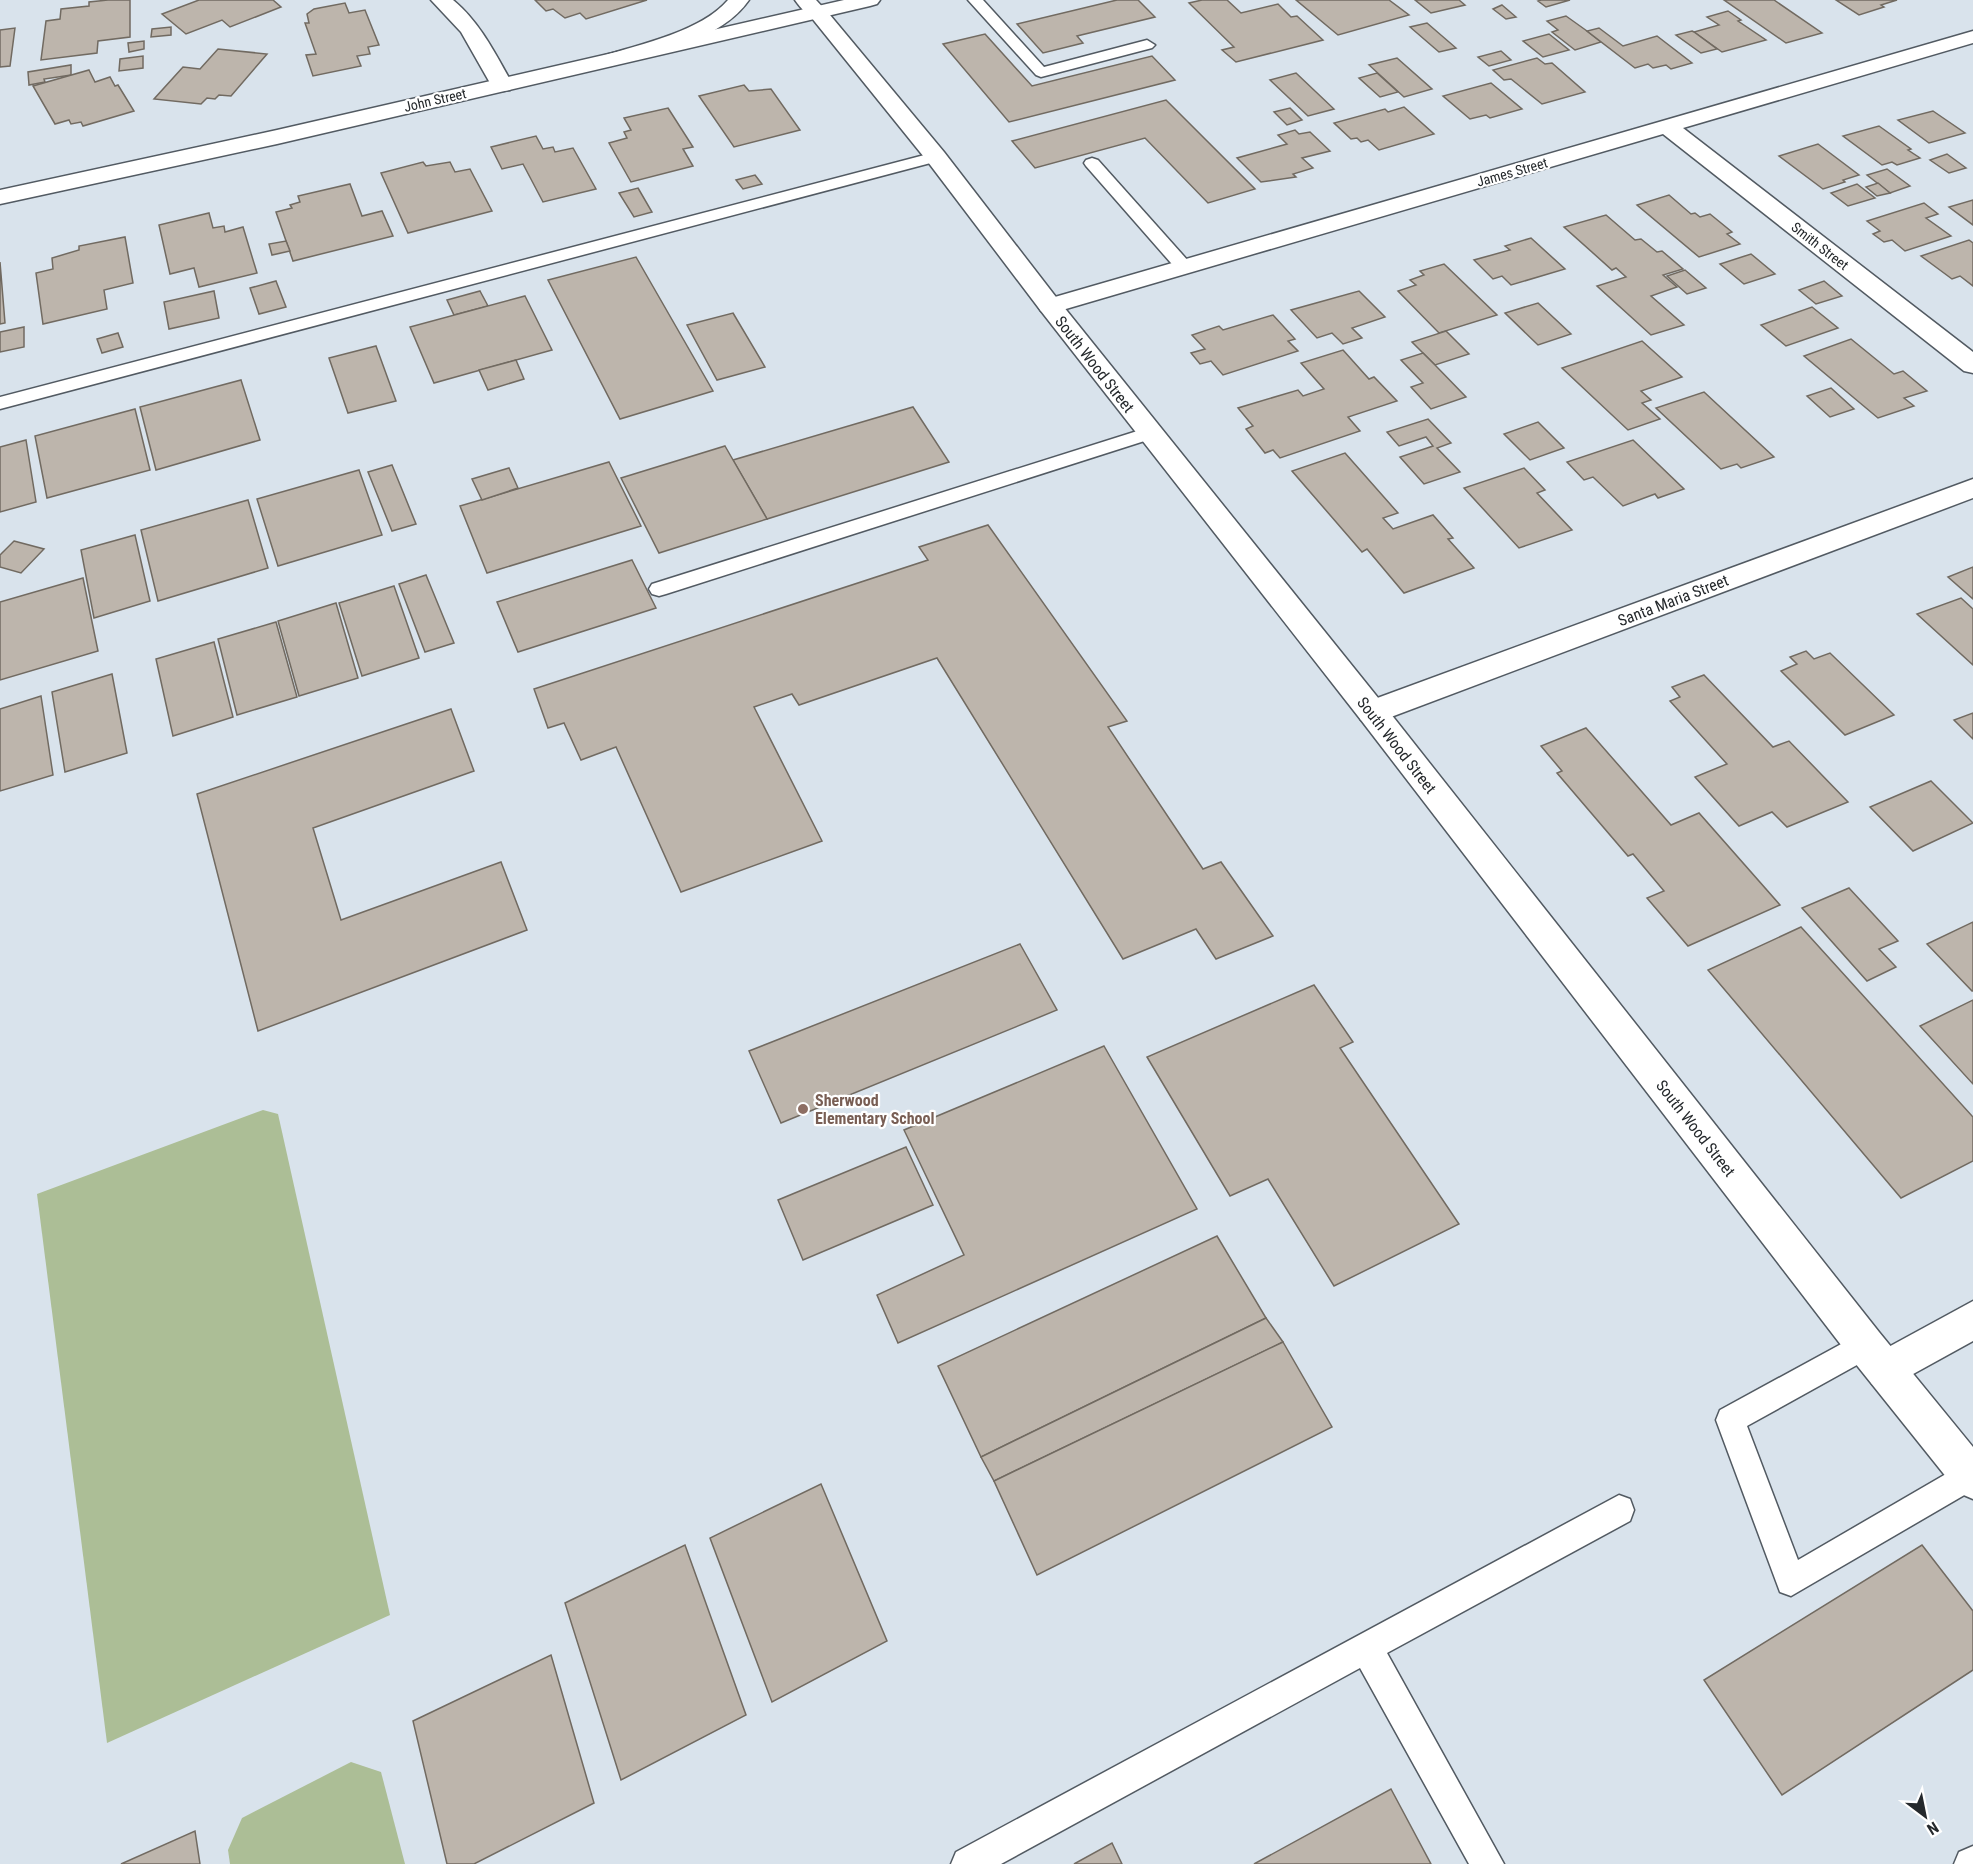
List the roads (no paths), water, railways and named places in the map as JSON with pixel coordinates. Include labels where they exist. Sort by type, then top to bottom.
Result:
[{"type":"main road","points":[[441,0],[457,13],[470,29],[502,85]]},
{"type":"main road","points":[[610,60],[710,24],[730,12],[739,0]]},
{"type":"main road","name":"John Street","points":[[0,197],[610,60],[811,4],[870,0]]},
{"type":"main road","name":"South Wood Street","points":[[811,4],[936,157],[1050,306],[1372,712],[1971,1477]]},
{"type":"main road","name":"James Street","points":[[1050,306],[1973,37]]},
{"type":"main road","name":"Smith Street","points":[[1668,127],[1973,365]]},
{"type":"main road","name":"Santa Maria Street","points":[[1372,712],[1973,488]]},
{"type":"main road","points":[[1876,1358],[1973,1320]]},
{"type":"lane","points":[[975,0],[1041,72],[1147,45]]},
{"type":"lane","points":[[0,403],[936,157]]},
{"type":"lane","points":[[1092,163],[1184,267]]},
{"type":"lane","points":[[659,589],[1150,433]]},
{"type":"lane","points":[[1876,1358],[1730,1420],[1791,1581],[1971,1477]]},
{"type":"lane","points":[[968,1864],[1619,1510]]},
{"type":"lane","points":[[1367,1649],[1487,1864]]},
{"type":"place","name":"Sherwood Elementary School","points":[[803,1109]]}]
